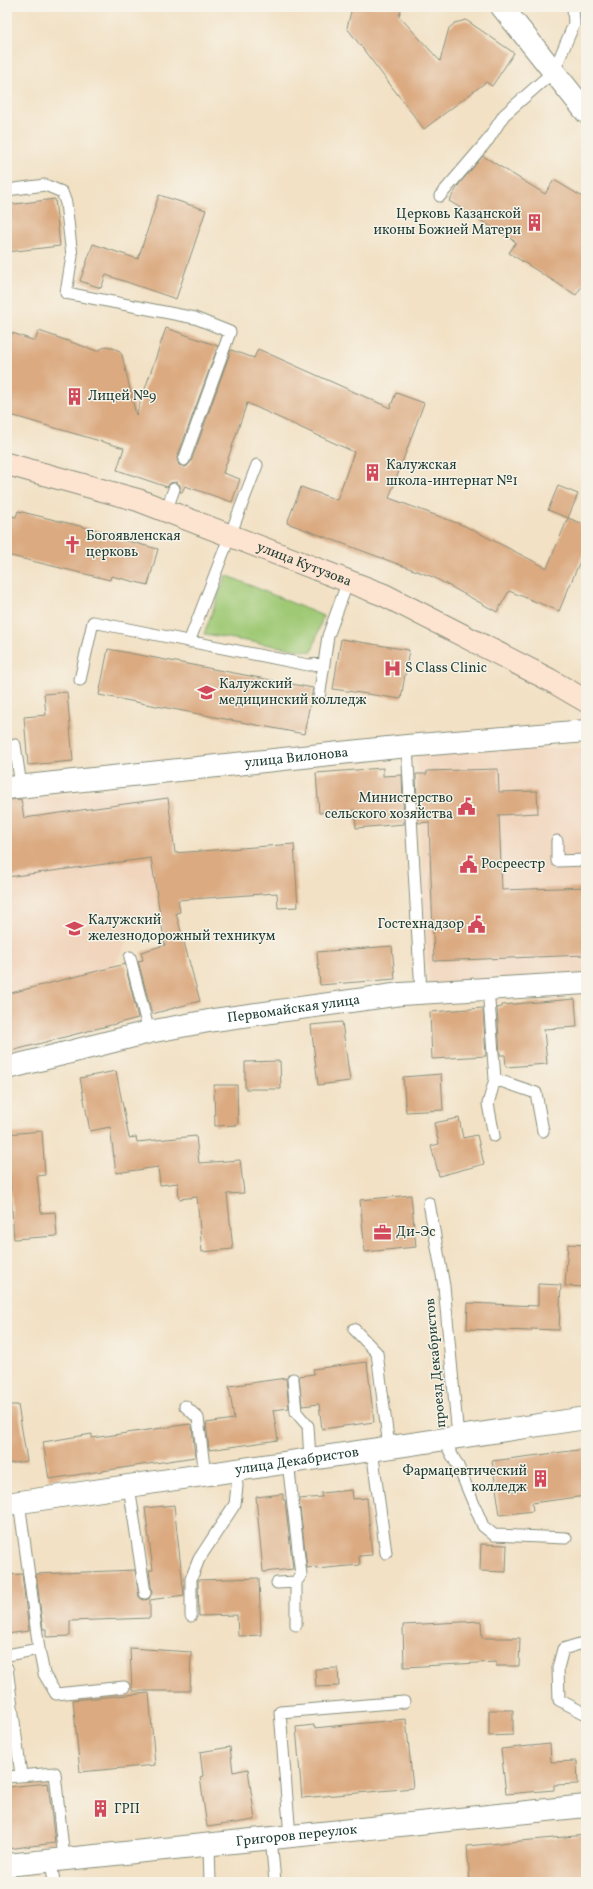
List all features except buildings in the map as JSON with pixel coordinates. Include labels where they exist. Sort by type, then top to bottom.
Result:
[{"type":"main road","name":"улица Кутузова","points":[[7,464],[138,500],[384,595],[550,680],[586,701]]},
{"type":"street","points":[[502,7],[586,112]]},
{"type":"street","name":"улица Вилонова","points":[[14,787],[407,746],[586,731]]},
{"type":"street","name":"Первомайская улица","points":[[7,1068],[149,1032],[214,1020],[420,992],[586,984]]},
{"type":"street","name":"улица Декабристов","points":[[13,1503],[586,1418]]},
{"type":"street","name":"Григоров переулок","points":[[7,1865],[586,1806]]},
{"type":"lane","points":[[440,196],[488,140],[504,115],[554,71],[574,24],[573,7]]},
{"type":"lane","points":[[7,190],[45,185],[62,192],[66,203],[72,256],[66,293],[195,318],[230,332],[184,460]]},
{"type":"lane","points":[[189,642],[257,466]]},
{"type":"lane","points":[[166,511],[174,489]]},
{"type":"lane","points":[[320,698],[328,636],[348,581]]},
{"type":"lane","points":[[80,680],[92,622],[308,665],[324,664]]},
{"type":"lane","points":[[14,787],[15,745]]},
{"type":"lane","points":[[407,746],[420,992]]},
{"type":"lane","points":[[557,841],[557,860],[586,860]]},
{"type":"lane","points":[[130,957],[149,1032]]},
{"type":"lane","points":[[488,988],[495,1078],[488,1104],[494,1136]]},
{"type":"lane","points":[[495,1078],[536,1093],[543,1131]]},
{"type":"lane","name":"проезд Декабристов","points":[[429,1203],[444,1286],[450,1438]]},
{"type":"lane","points":[[354,1329],[376,1353],[386,1553]]},
{"type":"lane","points":[[292,1379],[296,1412],[308,1426],[310,1459]]},
{"type":"lane","points":[[185,1406],[198,1418],[205,1474]]},
{"type":"lane","points":[[450,1438],[458,1466],[483,1526],[494,1535],[566,1538]]},
{"type":"lane","points":[[288,1462],[301,1575],[296,1582],[296,1625]]},
{"type":"lane","points":[[191,1616],[191,1579],[198,1559],[235,1504],[237,1486],[235,1470]]},
{"type":"lane","points":[[129,1486],[145,1593]]},
{"type":"lane","points":[[13,1503],[44,1674],[56,1694],[124,1687]]},
{"type":"lane","points":[[276,1583],[296,1582]]},
{"type":"lane","points":[[586,1642],[564,1649],[558,1668],[559,1700],[586,1714]]},
{"type":"lane","points":[[7,1655],[39,1649]]},
{"type":"lane","points":[[7,1668],[22,1776]]},
{"type":"lane","points":[[275,1882],[280,1837],[280,1712],[404,1702]]},
{"type":"lane","points":[[7,1777],[55,1773],[57,1860],[54,1882]]},
{"type":"lane","points":[[209,1845],[210,1882]]},
{"type":"shaded area","points":[[586,748],[586,977],[429,983],[416,752]]},
{"type":"shaded area","name":"Калужский железнодорожный техникум","points":[[166,783],[180,912],[160,915],[127,942],[113,967],[127,1021],[7,1052],[7,802]]},
{"type":"green space","points":[[226,575],[323,616],[312,652],[204,634]]},
{"type":"place","name":"Церковь Казанской иконы Божией Матери","points":[[534,222]]},
{"type":"place","name":"Лицей №9","points":[[75,396]]},
{"type":"place","name":"Калужская школа-интернат №1","points":[[373,473]]},
{"type":"place","name":"Богоявленская церковь","points":[[73,544]]},
{"type":"place","name":"S Class Clinic","points":[[392,668]]},
{"type":"place","name":"Калужский медицинский колледж","points":[[206,692]]},
{"type":"place","name":"Министерство сельского хозяйства","points":[[466,806]]},
{"type":"place","name":"Росреестр","points":[[468,864]]},
{"type":"place","name":"Гостехнадзор","points":[[477,924]]},
{"type":"place","name":"Калужский железнодорожный техникум","points":[[75,928]]},
{"type":"place","name":"Ди-Эс","points":[[383,1232]]},
{"type":"place","name":"Фармацевтический колледж","points":[[540,1479]]},
{"type":"place","name":"ГРП","points":[[101,1809]]}]
